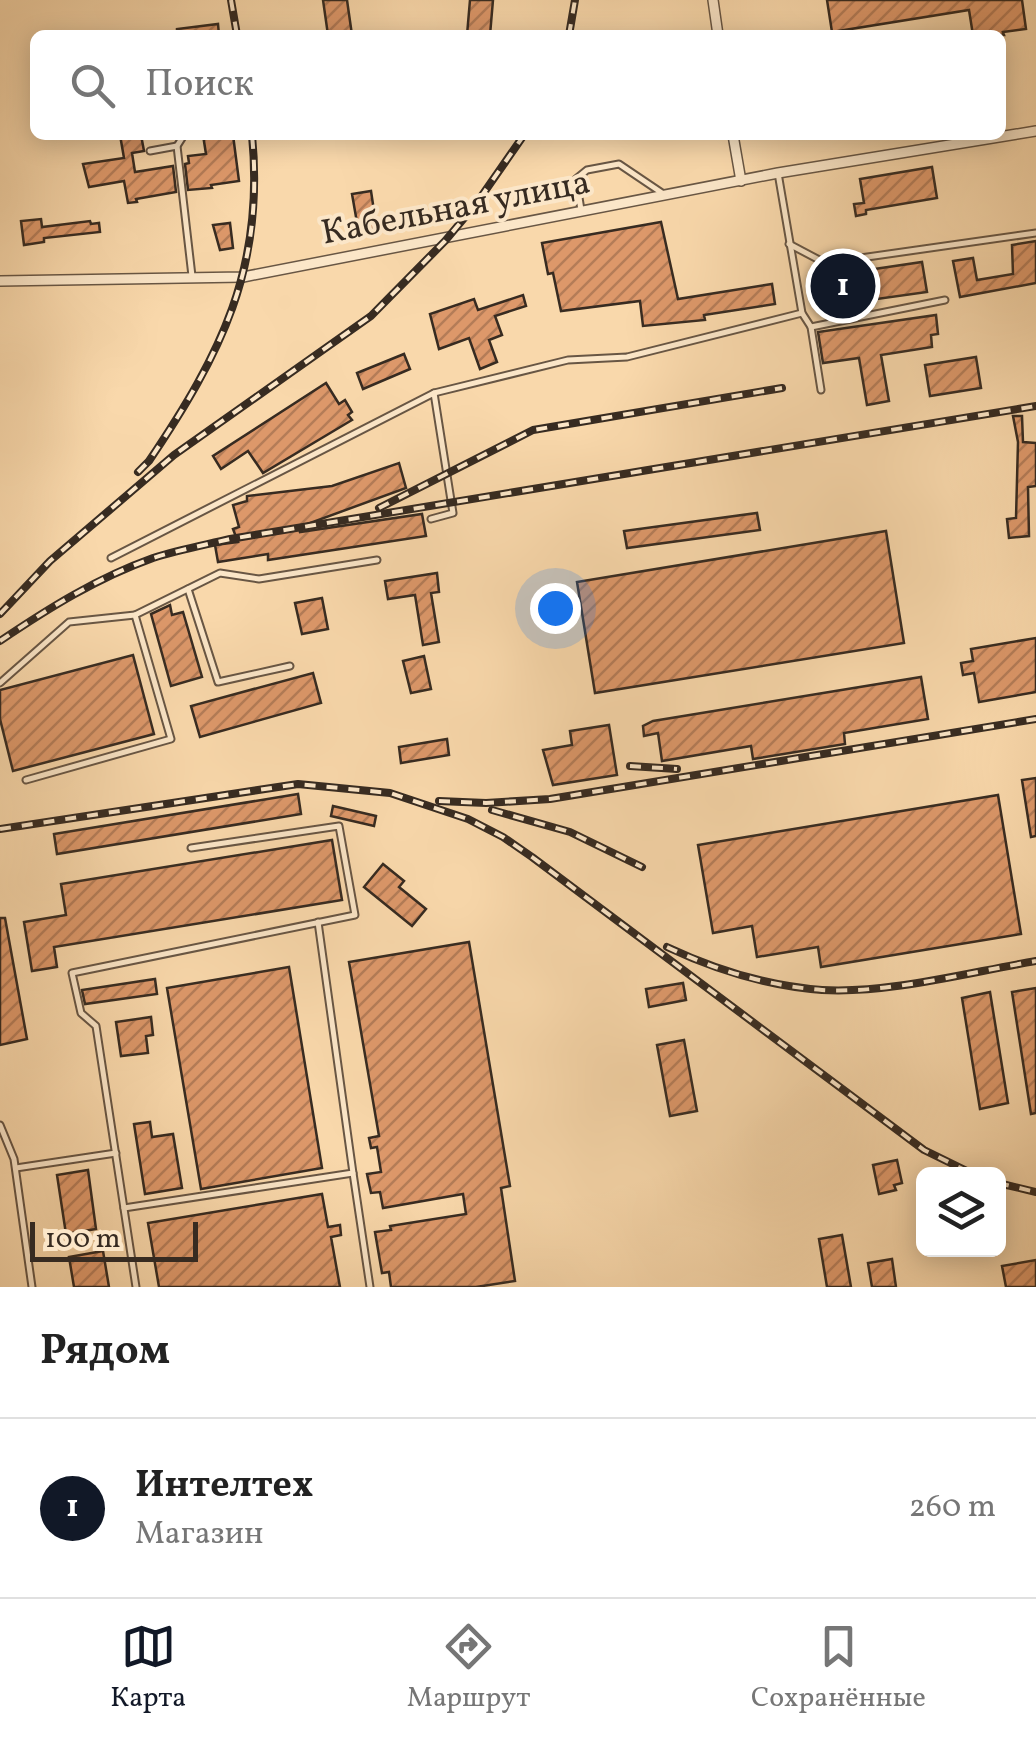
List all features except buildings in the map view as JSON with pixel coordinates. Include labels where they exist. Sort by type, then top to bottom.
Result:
[{"type":"street","points":[[713,0],[717,30]]},
{"type":"street","name":"Кабельная улица","points":[[1006,137],[1036,132]]},
{"type":"street","points":[[734,140],[741,181]]},
{"type":"street","name":"Кабельная улица","points":[[0,282],[243,278],[778,174],[987,140]]},
{"type":"lane","points":[[181,140],[177,146],[192,279]]},
{"type":"lane","points":[[150,151],[177,146]]},
{"type":"lane","points":[[582,213],[576,180],[587,170],[619,164],[666,196]]},
{"type":"lane","points":[[778,174],[802,314],[810,327],[821,390]]},
{"type":"lane","points":[[789,244],[825,263],[1036,233]]},
{"type":"lane","points":[[810,327],[946,300]]},
{"type":"lane","points":[[111,558],[434,393],[568,360],[627,357],[802,314]]},
{"type":"lane","points":[[431,519],[453,513],[434,393]]},
{"type":"lane","points":[[0,682],[70,622],[134,614],[220,573],[259,578],[376,560]]},
{"type":"lane","points":[[188,589],[218,682],[290,666]]},
{"type":"lane","points":[[26,780],[171,739],[134,614]]},
{"type":"lane","points":[[136,1287],[96,1026],[81,1013],[72,972],[355,915],[339,826],[192,848]]},
{"type":"lane","points":[[318,922],[370,1287]]},
{"type":"lane","points":[[0,1124],[16,1168],[32,1287]]},
{"type":"lane","points":[[16,1168],[116,1152]]},
{"type":"lane","points":[[124,1208],[353,1173]]},
{"type":"railway","points":[[231,0],[236,30]]},
{"type":"railway","points":[[570,30],[575,0]]},
{"type":"railway","points":[[138,472],[149,461],[197,384],[232,308],[252,227],[252,140]]},
{"type":"railway","points":[[0,614],[50,561],[174,455],[371,316],[445,241],[521,140]]},
{"type":"railway","points":[[379,508],[533,430],[782,388]]},
{"type":"railway","points":[[0,641],[112,575],[153,558],[230,539],[1036,406]]},
{"type":"railway","points":[[439,801],[550,799],[1036,719]]},
{"type":"railway","points":[[630,766],[677,769]]},
{"type":"railway","points":[[0,829],[298,784],[390,793],[468,819],[532,857],[924,1150],[959,1167]]},
{"type":"railway","points":[[492,810],[570,832],[642,867]]},
{"type":"railway","points":[[667,947],[743,976],[822,990],[901,985],[1036,961]]},
{"type":"railway","points":[[1006,1185],[1036,1192]]},
{"type":"place","name":"Интелтех","points":[[843,286]]}]
